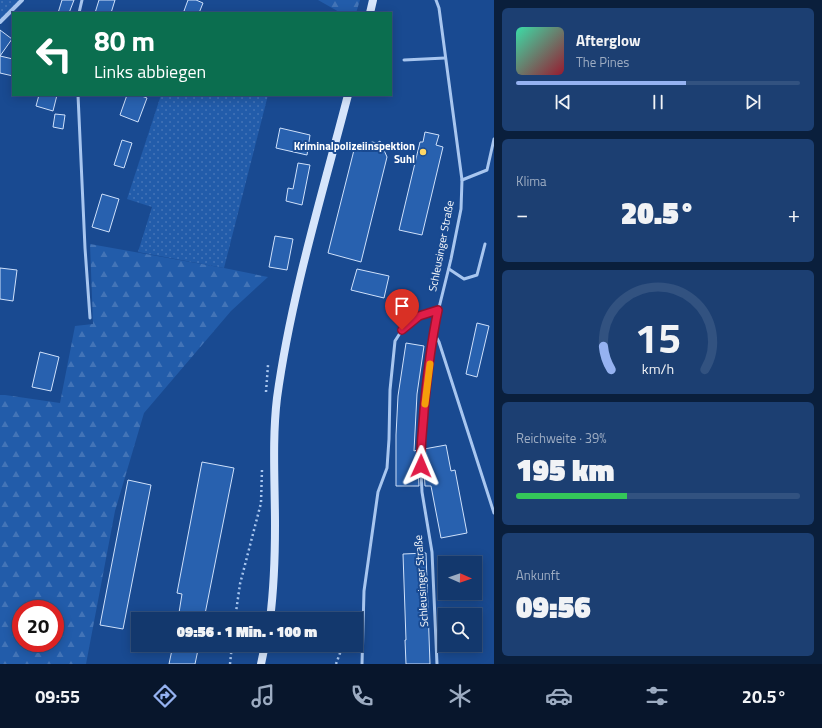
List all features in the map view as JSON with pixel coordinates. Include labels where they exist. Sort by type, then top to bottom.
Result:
[{"type":"main road","points":[[370,12],[373,0]]},
{"type":"main road","points":[[271,612],[274,582],[274,450],[277,400],[285,346],[303,267],[348,96]]},
{"type":"main road","points":[[261,664],[264,652]]},
{"type":"street","points":[[0,22],[22,0]]},
{"type":"lane","points":[[79,12],[82,0]]},
{"type":"lane","name":"Schleusinger Straße","points":[[436,0],[439,8],[462,180],[462,209],[434,332],[420,454],[422,492],[432,552],[437,664]]},
{"type":"lane","points":[[404,60],[446,58]]},
{"type":"lane","points":[[78,96],[85,248],[90,318]]},
{"type":"lane","points":[[462,180],[487,170],[494,139]]},
{"type":"lane","points":[[449,269],[464,279],[477,275],[485,244]]},
{"type":"lane","points":[[362,664],[364,591],[378,492],[387,468],[390,390],[395,341],[402,330],[419,316],[438,310]]},
{"type":"lane","points":[[434,332],[439,342],[494,513]]},
{"type":"path","points":[[266,394],[268,365]]},
{"type":"path","points":[[236,612],[240,584],[261,503],[262,467]]},
{"type":"path","points":[[230,664],[231,652]]},
{"type":"path","points":[[336,664],[340,652]]},
{"type":"green space","points":[[0,0],[22,0],[0,22]]},
{"type":"green space","points":[[318,0],[360,0],[356,12],[339,12]]},
{"type":"green space","points":[[161,96],[268,96],[224,268],[138,252],[152,207],[127,199]]},
{"type":"green space","points":[[90,244],[268,277],[231,311],[144,413],[115,511],[86,664],[0,664],[0,395],[60,403],[75,326],[93,324]]},
{"type":"building","points":[[62,0],[74,0],[69,12],[58,12]]},
{"type":"building","points":[[99,0],[115,0],[111,12],[95,12]]},
{"type":"building","points":[[188,0],[196,0],[203,3],[199,12],[184,11]]},
{"type":"building","points":[[0,30],[12,39],[0,56]]},
{"type":"building","points":[[0,56],[12,59],[12,76],[0,73]]},
{"type":"building","points":[[39,96],[57,96],[53,111],[36,106]]},
{"type":"building","points":[[127,96],[142,96],[147,98],[138,122],[120,115]]},
{"type":"building","points":[[55,114],[65,115],[63,129],[53,127]]},
{"type":"building","points":[[280,128],[310,135],[307,155],[276,148]]},
{"type":"building","points":[[425,132],[439,135],[436,145],[443,147],[422,235],[399,230],[420,142],[423,142]]},
{"type":"building","points":[[122,140],[132,143],[124,168],[114,165]]},
{"type":"building","points":[[380,141],[387,157],[361,262],[328,253],[355,146],[363,148],[364,143],[377,143]]},
{"type":"building","points":[[298,163],[310,165],[302,205],[286,201],[288,188],[293,189]]},
{"type":"building","points":[[102,194],[119,199],[109,232],[92,227]]},
{"type":"building","points":[[275,236],[293,239],[287,270],[269,267]]},
{"type":"building","points":[[0,268],[17,270],[13,301],[0,299]]},
{"type":"building","points":[[357,269],[389,276],[384,298],[351,290]]},
{"type":"building","points":[[477,323],[489,326],[477,377],[466,374]]},
{"type":"building","points":[[406,343],[424,346],[417,394],[414,451],[417,450],[419,486],[396,486],[398,396]]},
{"type":"building","points":[[40,352],[59,357],[51,391],[32,387]]},
{"type":"building","points":[[446,445],[451,471],[455,470],[467,533],[441,538],[431,486],[425,486],[423,454],[424,449]]},
{"type":"building","points":[[202,462],[234,468],[205,612],[179,612],[182,594],[177,593]]},
{"type":"building","points":[[128,480],[151,485],[123,629],[100,625]]},
{"type":"building","points":[[426,553],[430,664],[406,664],[403,554]]},
{"type":"building","points":[[172,652],[198,652],[195,664],[169,664]]},
{"type":"slow traffic","points":[[425,404],[430,364]]},
{"type":"place","name":"Kriminalpolizeiinspektion Suhl","points":[[423,152]]},
{"type":"route","points":[[402,330],[419,316],[438,310],[425,400],[420,454],[421,466]]}]
